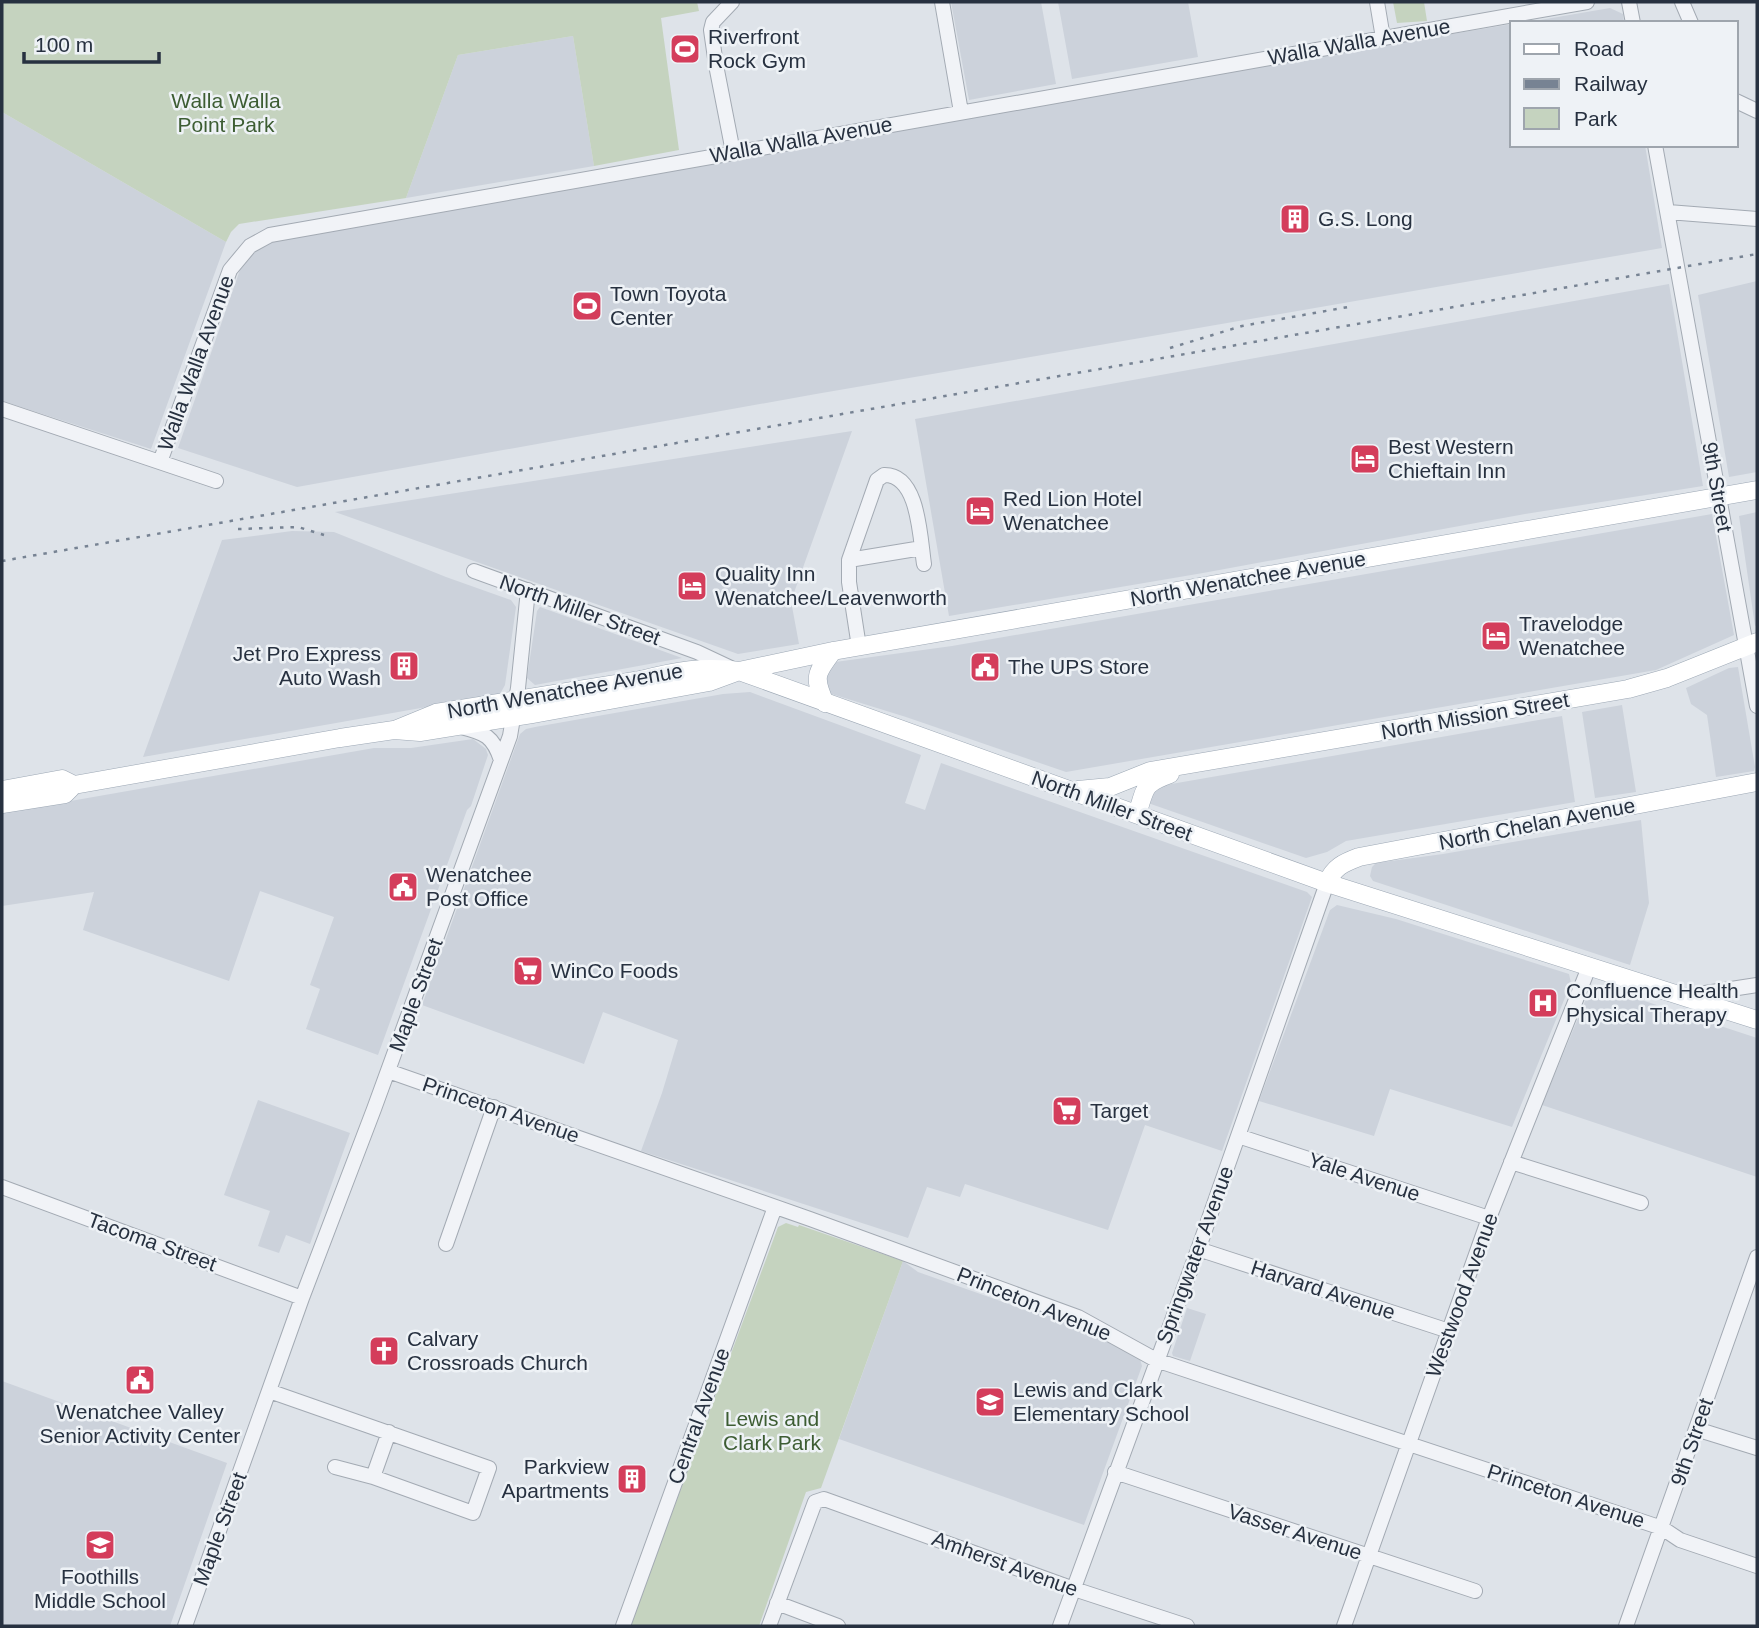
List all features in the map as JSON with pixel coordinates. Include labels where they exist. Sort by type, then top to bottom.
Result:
[{"type":"main road","name":"North Wenatchee Avenue","points":[[2,804],[65,794],[74,785],[340,738],[394,730],[420,732],[456,726],[515,708],[703,668],[739,671],[833,651],[1757,490]]},
{"type":"main road","name":"North Mission Street","points":[[1071,791],[1110,787],[1150,771],[1628,689],[1667,678],[1752,644]]},
{"type":"main road","points":[[825,703],[817,686],[817,675],[833,651]]},
{"type":"main road","name":"North Miller Street","points":[[739,671],[1328,883],[1757,1020]]},
{"type":"main road","name":"North Wenatchee Avenue","points":[[394,730],[436,713],[515,708]]},
{"type":"main road","name":"North Mission Street","points":[[1137,814],[1147,786],[1152,780],[1186,766]]},
{"type":"main road","name":"North Wenatchee Avenue","points":[[2,790],[62,779],[74,785]]},
{"type":"main road","name":"North Chelan Avenue","points":[[1328,883],[1332,872],[1341,864],[1359,857],[1757,782]]},
{"type":"street","points":[[732,2],[713,22],[711,30],[733,152]]},
{"type":"street","points":[[942,2],[961,112]]},
{"type":"street","points":[[1377,2],[1383,38]]},
{"type":"street","name":"Walla Walla Avenue","points":[[160,462],[230,270],[244,251],[256,242],[285,231],[1587,2]]},
{"type":"street","points":[[1629,2],[1633,21]]},
{"type":"street","points":[[1682,2],[1690,21]]},
{"type":"street","points":[[1738,102],[1757,111]]},
{"type":"street","name":"9th Street","points":[[1656,147],[1719,496],[1752,644],[1757,706]]},
{"type":"street","points":[[1668,212],[1757,219]]},
{"type":"street","points":[[2,409],[216,481]]},
{"type":"street","points":[[859,648],[850,589],[849,560],[877,480],[884,475],[897,477],[907,485],[915,507],[924,564]]},
{"type":"street","points":[[849,560],[922,548]]},
{"type":"street","name":"North Miller Street","points":[[474,571],[697,652],[739,671]]},
{"type":"street","name":"Maple Street","points":[[185,1626],[302,1298],[501,760],[515,708],[528,590]]},
{"type":"street","points":[[456,726],[481,732],[488,737],[496,744],[501,760]]},
{"type":"street","name":"Springwater Avenue","points":[[1060,1626],[1328,883]]},
{"type":"street","name":"Westwood Avenue","points":[[1344,1626],[1489,1218],[1589,967]]},
{"type":"street","points":[[1683,996],[1757,985]]},
{"type":"street","name":"Princeton Avenue","points":[[388,1071],[1078,1317],[1156,1360],[1662,1528],[1680,1540],[1757,1566]]},
{"type":"street","points":[[446,1244],[494,1107]]},
{"type":"street","name":"Yale Avenue","points":[[1238,1136],[1489,1218]]},
{"type":"street","points":[[1511,1161],[1641,1203]]},
{"type":"street","name":"Tacoma Street","points":[[2,1187],[302,1298]]},
{"type":"street","name":"Central Avenue","points":[[623,1626],[775,1207]]},
{"type":"street","name":"Harvard Avenue","points":[[1198,1249],[1449,1331]]},
{"type":"street","name":"9th Street","points":[[1626,1626],[1757,1257]]},
{"type":"street","points":[[269,1391],[489,1468],[473,1513],[373,1477],[335,1467]]},
{"type":"street","points":[[1696,1429],[1757,1448]]},
{"type":"street","points":[[373,1477],[389,1432]]},
{"type":"street","name":"Vasser Avenue","points":[[1115,1472],[1475,1591]]},
{"type":"street","name":"Amherst Avenue","points":[[777,1603],[815,1503],[824,1499],[1187,1626]]},
{"type":"street","points":[[769,1626],[777,1603],[838,1626]]},
{"type":"shaded area","points":[[951,2],[1041,2],[1056,84],[969,100]]},
{"type":"shaded area","points":[[1058,2],[1188,2],[1198,57],[1072,79]]},
{"type":"shaded area","points":[[1610,8],[1623,14],[1624,21],[1534,21]]},
{"type":"shaded area","points":[[1510,24],[1510,147],[1645,147],[1662,248],[297,487],[178,448],[242,264],[259,241],[1060,99]]},
{"type":"shaded area","points":[[573,36],[594,166],[406,198],[458,55]]},
{"type":"shaded area","points":[[2,112],[226,242],[151,449],[2,401]]},
{"type":"shaded area","points":[[1757,281],[1757,472],[1729,477],[1698,295]]},
{"type":"shaded area","points":[[1669,284],[1703,486],[1525,514],[949,616],[915,419]]},
{"type":"shaded area","points":[[852,431],[791,601],[799,644],[738,654],[335,512]]},
{"type":"shaded area","points":[[1757,512],[1757,625],[1755,626],[1739,516]]},
{"type":"shaded area","points":[[1712,514],[1734,635],[1656,670],[1066,772],[822,691],[828,663],[952,646]]},
{"type":"shaded area","points":[[292,531],[334,532],[511,600],[516,607],[505,685],[500,694],[143,757],[222,540]]},
{"type":"shaded area","points":[[540,607],[682,658],[535,685],[527,678],[537,611]]},
{"type":"shaded area","points":[[1738,667],[1755,767],[1754,771],[1716,777],[1707,715],[1691,704],[1686,688],[1729,668]]},
{"type":"shaded area","points":[[750,692],[921,755],[905,803],[925,810],[941,763],[1307,892],[1312,897],[1222,1151],[1145,1125],[1108,1230],[965,1184],[960,1197],[927,1187],[908,1238],[641,1151],[678,1040],[603,1012],[584,1064],[422,1005],[520,734],[535,727],[723,694]]},
{"type":"shaded area","points":[[1622,705],[1636,792],[1595,798],[1582,712]]},
{"type":"shaded area","points":[[1562,716],[1575,802],[1346,841],[1327,852],[1306,858],[1148,803],[1154,787]]},
{"type":"shaded area","points":[[473,739],[486,749],[488,755],[378,1055],[306,1029],[320,989],[310,985],[334,917],[260,891],[229,981],[83,930],[94,892],[2,906],[2,813],[374,748],[411,748]]},
{"type":"shaded area","points":[[1641,820],[1649,903],[1630,965],[1373,881],[1370,876],[1376,863]]},
{"type":"shaded area","points":[[1337,905],[1396,919],[1569,974],[1571,983],[1512,1127],[1390,1089],[1374,1136],[1259,1101],[1330,910]]},
{"type":"shaded area","points":[[1596,985],[1757,1038],[1757,1177],[1542,1105],[1591,987]]},
{"type":"shaded area","points":[[258,1100],[350,1133],[310,1244],[286,1235],[279,1253],[258,1246],[270,1211],[224,1195]]},
{"type":"shaded area","name":"Lewis and Clark Elementary School","points":[[903,1261],[918,1272],[1037,1314],[1057,1315],[1140,1359],[1142,1366],[1084,1525],[839,1439]]},
{"type":"shaded area","points":[[1187,1308],[1206,1314],[1190,1361],[1173,1356],[1172,1353]]},
{"type":"shaded area","name":"Foothills Middle School","points":[[2,1381],[227,1463],[170,1626],[2,1626]]},
{"type":"green space","name":"Walla Walla Point Park","points":[[2,2],[697,2],[699,11],[661,18],[679,150],[594,166],[573,36],[458,55],[406,198],[239,224],[226,242],[2,112]]},
{"type":"green space","points":[[1393,2],[1424,2],[1427,21],[1397,23]]},
{"type":"green space","name":"Lewis and Clark Park","points":[[786,1223],[798,1227],[799,1225],[903,1261],[821,1488],[806,1492],[759,1626],[630,1626],[778,1227]]},
{"type":"railway","points":[[2,561],[1757,254]]},
{"type":"railway","points":[[1170,348],[1242,326],[1348,307]]},
{"type":"railway","points":[[238,529],[298,527],[324,535]]},
{"type":"place","name":"Riverfront Rock Gym","points":[[685,49]]},
{"type":"place","name":"G.S. Long","points":[[1295,219]]},
{"type":"place","name":"Town Toyota Center","points":[[587,306]]},
{"type":"place","name":"Best Western Chieftain Inn","points":[[1365,459]]},
{"type":"place","name":"Red Lion Hotel Wenatchee","points":[[980,511]]},
{"type":"place","name":"Quality Inn Wenatchee/Leavenworth","points":[[692,586]]},
{"type":"place","name":"Travelodge Wenatchee","points":[[1496,636]]},
{"type":"place","name":"Jet Pro Express Auto Wash","points":[[404,666]]},
{"type":"place","name":"The UPS Store","points":[[985,667]]},
{"type":"place","name":"Wenatchee Post Office","points":[[403,887]]},
{"type":"place","name":"WinCo Foods","points":[[528,971]]},
{"type":"place","name":"Confluence Health Physical Therapy","points":[[1543,1003]]},
{"type":"place","name":"Target","points":[[1067,1111]]},
{"type":"place","name":"Calvary Crossroads Church","points":[[384,1351]]},
{"type":"place","name":"Wenatchee Valley Senior Activity Center","points":[[140,1380]]},
{"type":"place","name":"Lewis and Clark Elementary School","points":[[990,1402]]},
{"type":"place","name":"Parkview Apartments","points":[[632,1479]]},
{"type":"place","name":"Foothills Middle School","points":[[100,1545]]}]
